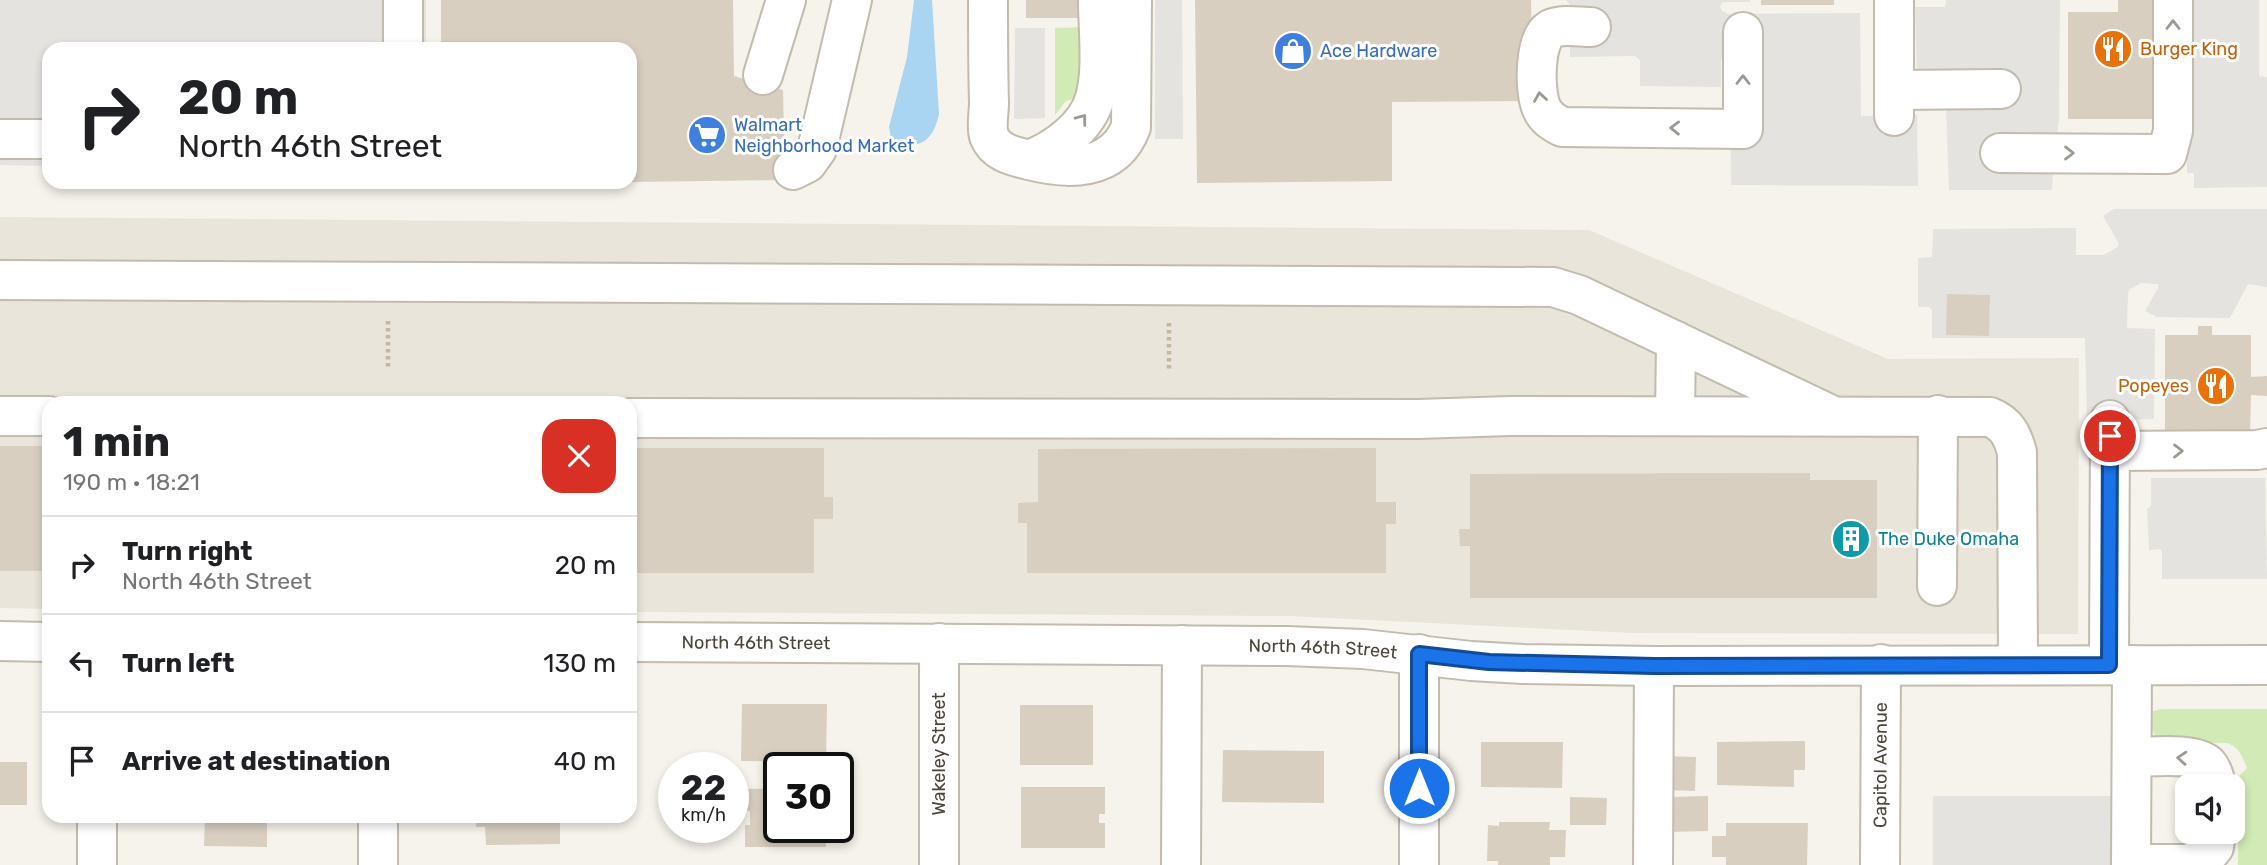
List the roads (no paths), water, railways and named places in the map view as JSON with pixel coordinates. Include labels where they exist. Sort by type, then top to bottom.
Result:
[{"type":"street","points":[[403,0],[403,42]]},
{"type":"street","points":[[763,75],[786,0]]},
{"type":"street","points":[[793,170],[807,163],[817,149],[852,0]]},
{"type":"street","points":[[988,0],[989,135],[1004,154],[1076,167],[1097,162],[1126,141],[1131,127],[1132,0]]},
{"type":"street","points":[[1030,160],[1047,153],[1068,138],[1094,102],[1098,84],[1098,0]]},
{"type":"street","points":[[2000,153],[2166,154],[2173,131],[2173,0]]},
{"type":"street","points":[[1882,20],[1894,103],[2001,89]]},
{"type":"street","points":[[1591,27],[1552,28],[1544,35],[1539,46],[1539,98],[1542,109],[1550,120],[1562,127],[1743,129],[1743,32]]},
{"type":"street","points":[[0,139],[42,139]]},
{"type":"street","points":[[0,279],[1553,286],[1579,295],[1831,415]]},
{"type":"street","points":[[1675,415],[1676,341]]},
{"type":"street","points":[[637,418],[1418,419],[1675,415],[1990,416],[2001,421],[2009,430],[2014,441],[2018,465],[2018,665]]},
{"type":"street","points":[[1937,586],[1938,415]]},
{"type":"street","points":[[0,416],[42,416]]},
{"type":"street","points":[[2214,844],[2203,860],[2185,864],[2131,864],[2132,757],[2121,665],[2110,436],[2257,450],[2267,448]]},
{"type":"street","points":[[0,641],[42,642]]},
{"type":"street","name":"North 46th Street","points":[[637,642],[1303,646],[1489,662],[1654,666],[2267,665]]},
{"type":"street","name":"Wakeley Street","points":[[939,643],[939,865]]},
{"type":"street","points":[[1181,865],[1182,645]]},
{"type":"street","points":[[1419,654],[1419,865]]},
{"type":"street","name":"Capitol Avenue","points":[[1880,865],[1881,664]]},
{"type":"street","points":[[1653,865],[1654,666]]},
{"type":"street","points":[[2132,757],[2189,758],[2202,761],[2213,774]]},
{"type":"street","points":[[97,823],[97,865]]},
{"type":"street","points":[[378,865],[379,823]]},
{"type":"water","points":[[914,0],[932,0],[939,114],[929,137],[917,144],[902,145],[892,143],[889,127],[907,57]]},
{"type":"place","name":"Burger King","points":[[2113,49]]},
{"type":"place","name":"Ace Hardware","points":[[1293,51]]},
{"type":"place","name":"Walmart Neighborhood Market","points":[[707,135]]},
{"type":"place","name":"Popeyes","points":[[2216,386]]},
{"type":"place","name":"The Duke Omaha","points":[[1851,539]]}]
